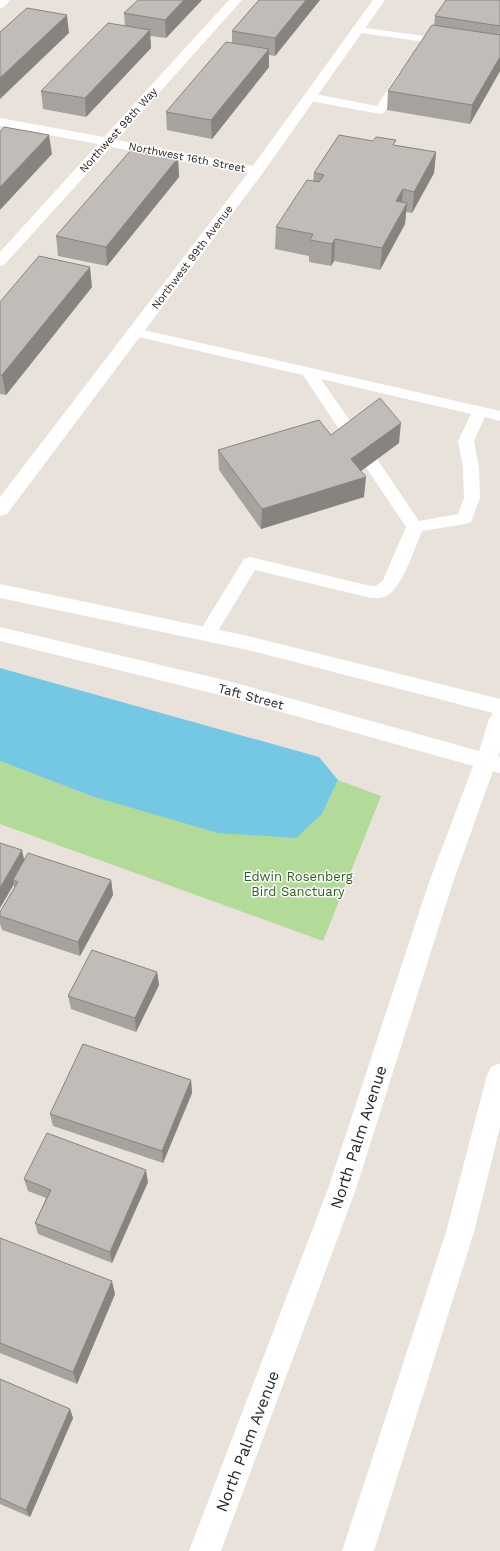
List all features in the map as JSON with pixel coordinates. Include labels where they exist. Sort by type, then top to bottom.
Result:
[{"type":"street","points":[[0,4],[4,0]]},
{"type":"street","name":"Northwest 98th Way","points":[[0,261],[236,0]]},
{"type":"street","name":"Northwest 99th Avenue","points":[[0,510],[257,171],[379,0]]},
{"type":"street","name":"Northwest 16th Street","points":[[0,122],[257,171]]},
{"type":"street","points":[[0,591],[248,643],[500,707]]},
{"type":"street","name":"Taft Street","points":[[0,634],[228,689],[493,763]]},
{"type":"street","name":"North Palm Avenue","points":[[205,1551],[342,1189],[440,885],[493,763],[500,719]]},
{"type":"street","points":[[358,1551],[460,1232],[500,1075]]},
{"type":"lane","points":[[417,52],[433,26]]},
{"type":"lane","points":[[358,30],[425,39]]},
{"type":"lane","points":[[310,97],[380,110],[408,65]]},
{"type":"lane","points":[[135,332],[500,416]]},
{"type":"lane","points":[[308,372],[353,437]]},
{"type":"lane","points":[[415,527],[465,518],[472,498],[471,467],[466,441],[480,411]]},
{"type":"lane","points":[[371,463],[415,527]]},
{"type":"lane","points":[[207,634],[250,563],[371,592],[380,592],[390,584],[415,527]]},
{"type":"green space","name":"Edwin Rosenberg Bird Sanctuary","points":[[0,761],[91,796],[322,814],[338,780],[381,796],[323,941],[0,824]]},
{"type":"water","points":[[0,668],[319,757],[338,780],[322,814],[296,838],[218,833],[91,796],[0,761]]},
{"type":"building","points":[[138,0],[184,0],[165,20],[124,13]]},
{"type":"building","points":[[259,0],[306,0],[275,38],[232,31]]},
{"type":"building","points":[[446,0],[500,0],[500,26],[435,16]]},
{"type":"building","points":[[27,8],[67,15],[0,78],[0,32]]},
{"type":"building","points":[[108,23],[150,30],[85,98],[41,91]]},
{"type":"building","points":[[432,25],[500,35],[500,57],[472,105],[388,91]]},
{"type":"building","points":[[226,42],[269,49],[211,120],[166,112]]},
{"type":"building","points":[[4,127],[49,135],[0,187],[0,132]]},
{"type":"building","points":[[339,135],[373,141],[376,137],[396,140],[393,145],[436,152],[414,192],[403,189],[396,201],[407,203],[382,248],[335,239],[332,244],[310,240],[313,234],[276,227],[307,180],[319,182],[324,175],[314,173]]},
{"type":"building","points":[[131,150],[178,158],[106,247],[56,236]]},
{"type":"building","points":[[39,256],[90,267],[2,375],[0,375],[0,302]]},
{"type":"building","points":[[380,398],[401,423],[351,459],[366,477],[262,509],[218,450],[319,420],[331,435]]},
{"type":"building","points":[[0,843],[22,850],[0,888]]},
{"type":"building","points":[[28,853],[111,880],[78,942],[0,916],[0,912],[18,882],[13,880]]},
{"type":"building","points":[[92,950],[157,972],[135,1018],[68,996]]},
{"type":"building","points":[[83,1044],[191,1080],[162,1151],[50,1114]]},
{"type":"building","points":[[47,1133],[146,1170],[110,1252],[35,1223],[51,1190],[24,1179]]},
{"type":"building","points":[[0,1238],[112,1281],[73,1372],[0,1343]]},
{"type":"building","points":[[0,1379],[70,1409],[26,1510],[0,1498]]}]
